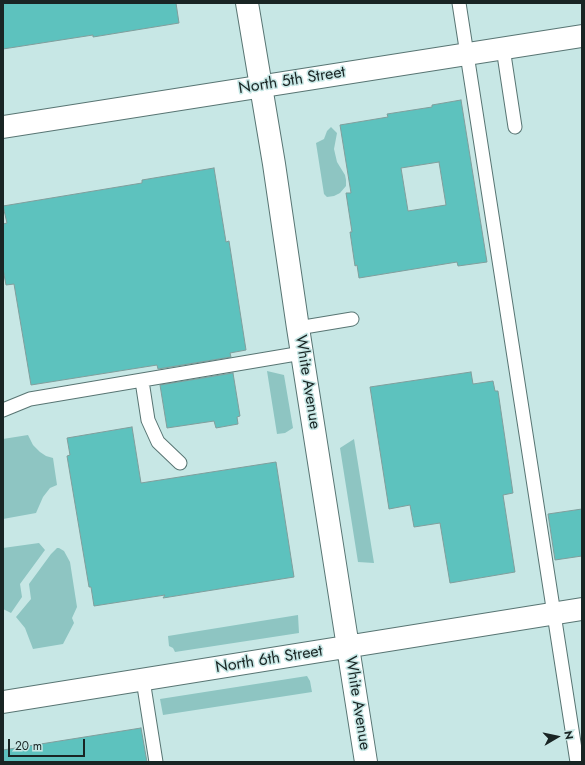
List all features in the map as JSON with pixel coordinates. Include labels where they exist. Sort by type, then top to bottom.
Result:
[{"type":"street","name":"White Avenue","points":[[247,3],[274,164],[298,328],[366,762]]},
{"type":"street","name":"North 5th Street","points":[[3,127],[582,36]]},
{"type":"street","name":"North 6th Street","points":[[3,702],[582,609]]},
{"type":"lane","points":[[459,3],[577,762]]},
{"type":"lane","points":[[503,48],[515,127]]},
{"type":"lane","points":[[298,328],[352,319]]},
{"type":"lane","points":[[3,410],[30,399],[302,354]]},
{"type":"lane","points":[[142,380],[148,420],[158,442],[180,464]]},
{"type":"lane","points":[[144,680],[156,762]]},
{"type":"shaded area","points":[[331,127],[337,133],[334,149],[337,162],[345,175],[346,186],[340,193],[327,197],[324,194],[316,143],[324,139],[327,131]]},
{"type":"shaded area","points":[[267,371],[284,375],[293,428],[285,433],[277,434]]},
{"type":"shaded area","points":[[28,435],[33,445],[40,452],[53,458],[57,485],[50,488],[43,497],[36,513],[3,519],[3,439]]},
{"type":"shaded area","points":[[354,439],[374,563],[358,562],[340,448]]},
{"type":"shaded area","points":[[39,543],[45,550],[20,584],[22,597],[11,613],[3,609],[3,548]]},
{"type":"shaded area","points":[[57,548],[64,551],[70,562],[77,607],[72,618],[74,623],[63,644],[33,649],[25,628],[16,617],[31,599],[29,584]]},
{"type":"shaded area","points":[[298,615],[299,633],[175,652],[173,648],[169,646],[168,636]]},
{"type":"shaded area","points":[[307,676],[310,681],[312,692],[163,715],[160,699]]},
{"type":"building","points":[[3,3],[176,3],[179,23],[93,37],[93,35],[3,49]]},
{"type":"building","points":[[461,100],[487,262],[458,266],[457,262],[359,278],[357,265],[355,266],[350,232],[352,232],[346,193],[351,193],[340,125],[388,117],[387,114],[432,107],[432,105]],"holes":[[[439,162],[446,205],[408,211],[401,168]]]},
{"type":"building","points":[[214,168],[226,242],[229,241],[246,350],[230,353],[231,357],[158,369],[157,365],[31,385],[14,284],[6,285],[3,269],[3,224],[7,223],[3,206],[142,183],[142,180]]},
{"type":"building","points":[[471,372],[473,384],[493,381],[495,391],[498,391],[513,493],[503,495],[515,572],[450,583],[440,523],[414,527],[410,505],[389,509],[370,387]]},
{"type":"building","points":[[233,373],[240,416],[237,417],[238,424],[216,428],[214,421],[167,428],[160,385]]},
{"type":"building","points":[[132,427],[141,483],[276,462],[294,577],[163,598],[165,595],[94,606],[91,587],[89,587],[67,456],[70,455],[67,438]]},
{"type":"building","points":[[582,509],[582,556],[555,560],[548,514]]},
{"type":"building","points":[[141,728],[147,762],[4,762],[3,750]]}]
